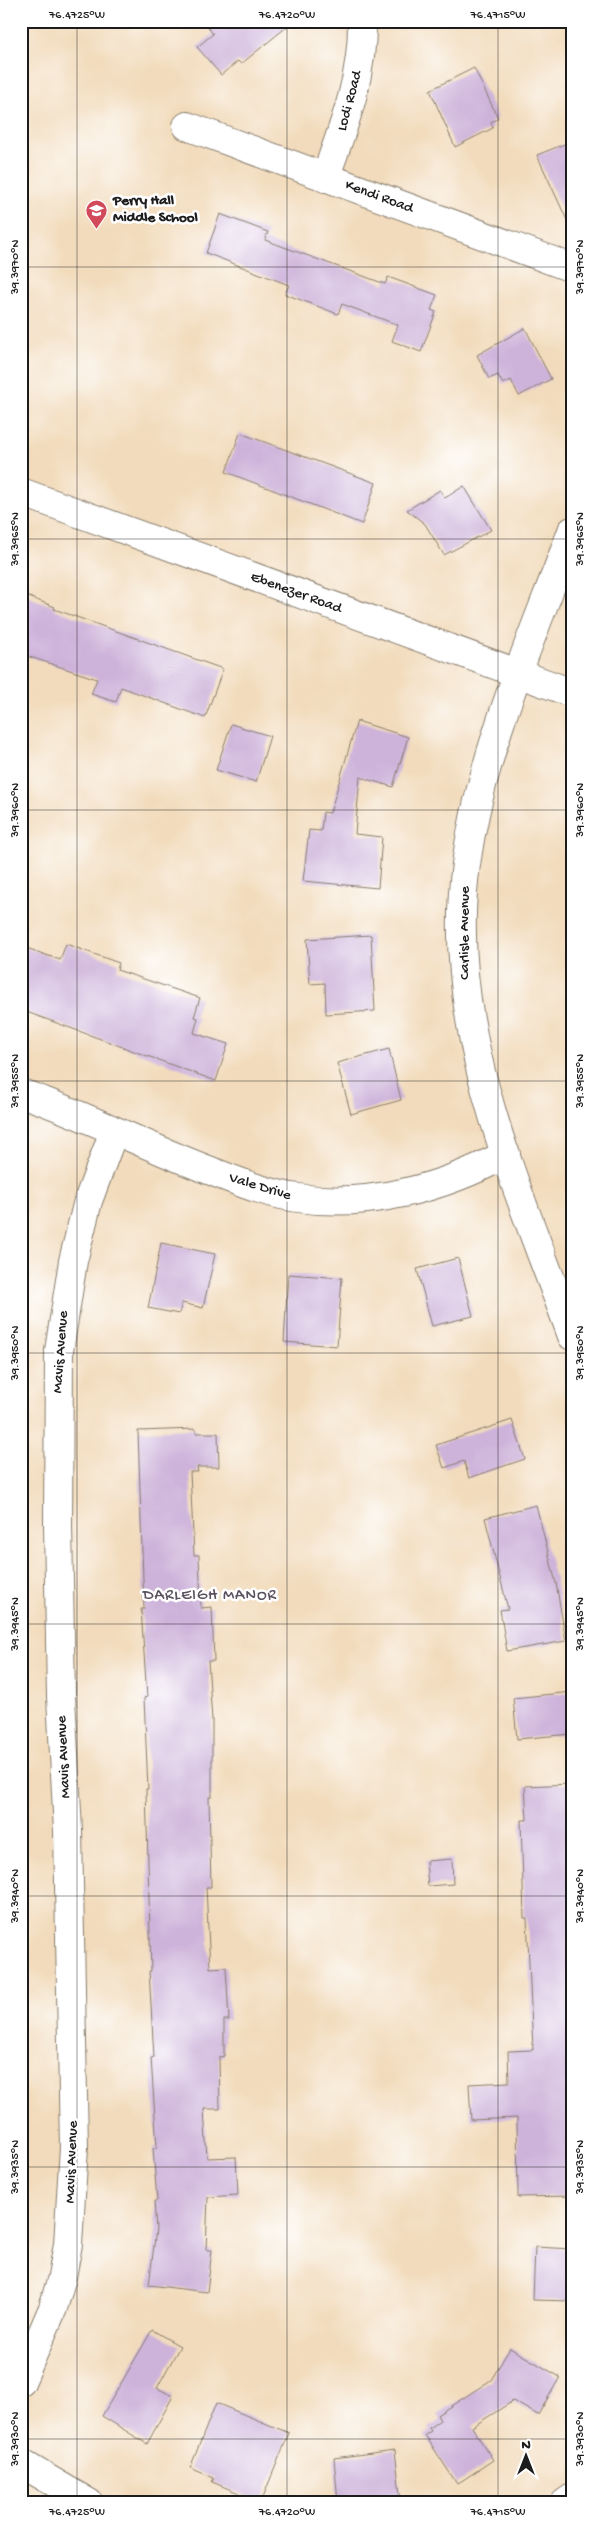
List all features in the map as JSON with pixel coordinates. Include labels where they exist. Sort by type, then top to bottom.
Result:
[{"type":"street","name":"Lodi Road","points":[[325,178],[355,90],[360,62],[362,21]]},
{"type":"street","name":"Kendi Road","points":[[187,126],[572,268]]},
{"type":"street","name":"Ebenezer Road","points":[[21,492],[572,693]]},
{"type":"street","name":"Carlisle Avenue","points":[[572,531],[485,772],[466,864],[462,954],[469,1017],[479,1066],[506,1154],[572,1336]]},
{"type":"street","name":"Vale Drive","points":[[21,1093],[179,1159],[263,1190],[297,1198],[330,1201],[365,1200],[422,1188],[476,1170],[506,1154]]},
{"type":"street","name":"Mavis Avenue","points":[[21,2382],[50,2316],[62,2277],[68,2244],[74,2146],[68,1831],[61,1697],[58,1524],[59,1351],[73,1261],[88,1201],[114,1131]]},
{"type":"street","points":[[21,2463],[89,2503]]},
{"type":"street","points":[[566,2503],[572,2498]]},
{"type":"building","points":[[203,21],[294,21],[241,64],[238,61],[221,75],[197,47],[213,34]]},
{"type":"building","points":[[474,68],[498,118],[491,122],[493,128],[455,147],[430,90]]},
{"type":"building","points":[[572,141],[572,231],[537,155]]},
{"type":"building","points":[[220,214],[268,232],[265,240],[385,284],[388,277],[437,295],[431,310],[436,312],[421,352],[392,341],[398,325],[342,304],[338,314],[285,294],[289,285],[206,253]]},
{"type":"building","points":[[525,328],[551,379],[519,396],[511,380],[503,384],[498,375],[489,379],[477,355]]},
{"type":"building","points":[[240,433],[376,483],[362,524],[226,472]]},
{"type":"building","points":[[464,486],[491,530],[444,555],[425,524],[407,510],[440,490],[445,498]]},
{"type":"building","points":[[21,594],[55,607],[54,609],[223,669],[205,718],[121,687],[116,702],[91,694],[97,679],[21,654]]},
{"type":"building","points":[[357,721],[408,737],[393,787],[360,777],[355,834],[382,837],[378,888],[303,881],[309,830],[321,831],[323,812],[330,813]]},
{"type":"building","points":[[231,724],[270,736],[256,782],[216,770]]},
{"type":"building","points":[[371,935],[375,1011],[326,1014],[325,983],[310,984],[307,939]]},
{"type":"building","points":[[66,944],[119,963],[117,970],[200,998],[194,1017],[198,1018],[194,1033],[228,1044],[216,1081],[21,1010],[21,946],[60,960]]},
{"type":"building","points":[[389,1049],[401,1100],[351,1114],[337,1063]]},
{"type":"building","points":[[161,1243],[215,1254],[203,1308],[182,1303],[179,1314],[148,1308]]},
{"type":"building","points":[[458,1258],[473,1316],[432,1326],[417,1269]]},
{"type":"building","points":[[288,1274],[342,1278],[337,1346],[284,1342]]},
{"type":"building","points":[[512,1420],[525,1459],[469,1478],[464,1461],[444,1468],[436,1445]]},
{"type":"building","points":[[196,1429],[196,1433],[218,1433],[219,1467],[197,1467],[198,1472],[190,1472],[194,1555],[199,1555],[201,1608],[212,1607],[214,1661],[208,1661],[212,1720],[212,1797],[209,1797],[211,1887],[206,1887],[210,1968],[226,1967],[229,2020],[224,2020],[224,2056],[219,2057],[220,2109],[204,2109],[207,2158],[236,2157],[238,2195],[208,2197],[206,2250],[212,2250],[207,2292],[149,2285],[156,2229],[154,2201],[157,2201],[153,2148],[157,2147],[151,2058],[154,2057],[149,1971],[151,1971],[146,1789],[148,1789],[144,1698],[147,1697],[141,1609],[144,1609],[138,1431]]},
{"type":"building","points":[[536,1505],[556,1583],[566,1641],[507,1651],[500,1610],[508,1609],[485,1518]]},
{"type":"building","points":[[572,1692],[572,1734],[517,1739],[513,1698]]},
{"type":"building","points":[[572,1784],[572,2196],[518,2197],[517,2118],[471,2120],[469,2084],[509,2082],[508,2051],[533,2050],[527,1918],[524,1918],[521,1820],[527,1820],[525,1786]]},
{"type":"building","points":[[452,1859],[453,1884],[428,1886],[426,1861]]},
{"type":"building","points":[[535,2247],[572,2249],[572,2301],[533,2300]]},
{"type":"building","points":[[152,2330],[180,2346],[157,2388],[173,2396],[147,2444],[102,2416]]},
{"type":"building","points":[[510,2348],[560,2377],[538,2415],[513,2401],[472,2427],[493,2460],[457,2484],[425,2435],[431,2431],[429,2428],[440,2420],[437,2415],[491,2380]]},
{"type":"building","points":[[216,2403],[289,2433],[261,2502],[212,2482],[214,2478],[190,2468]]},
{"type":"building","points":[[395,2450],[401,2503],[338,2503],[334,2458]]},
{"type":"place","name":"Perry Hall Middle School","points":[[97,229]]},
{"type":"district","name":"DARLEIGH MANOR","points":[[210,1596]]}]
